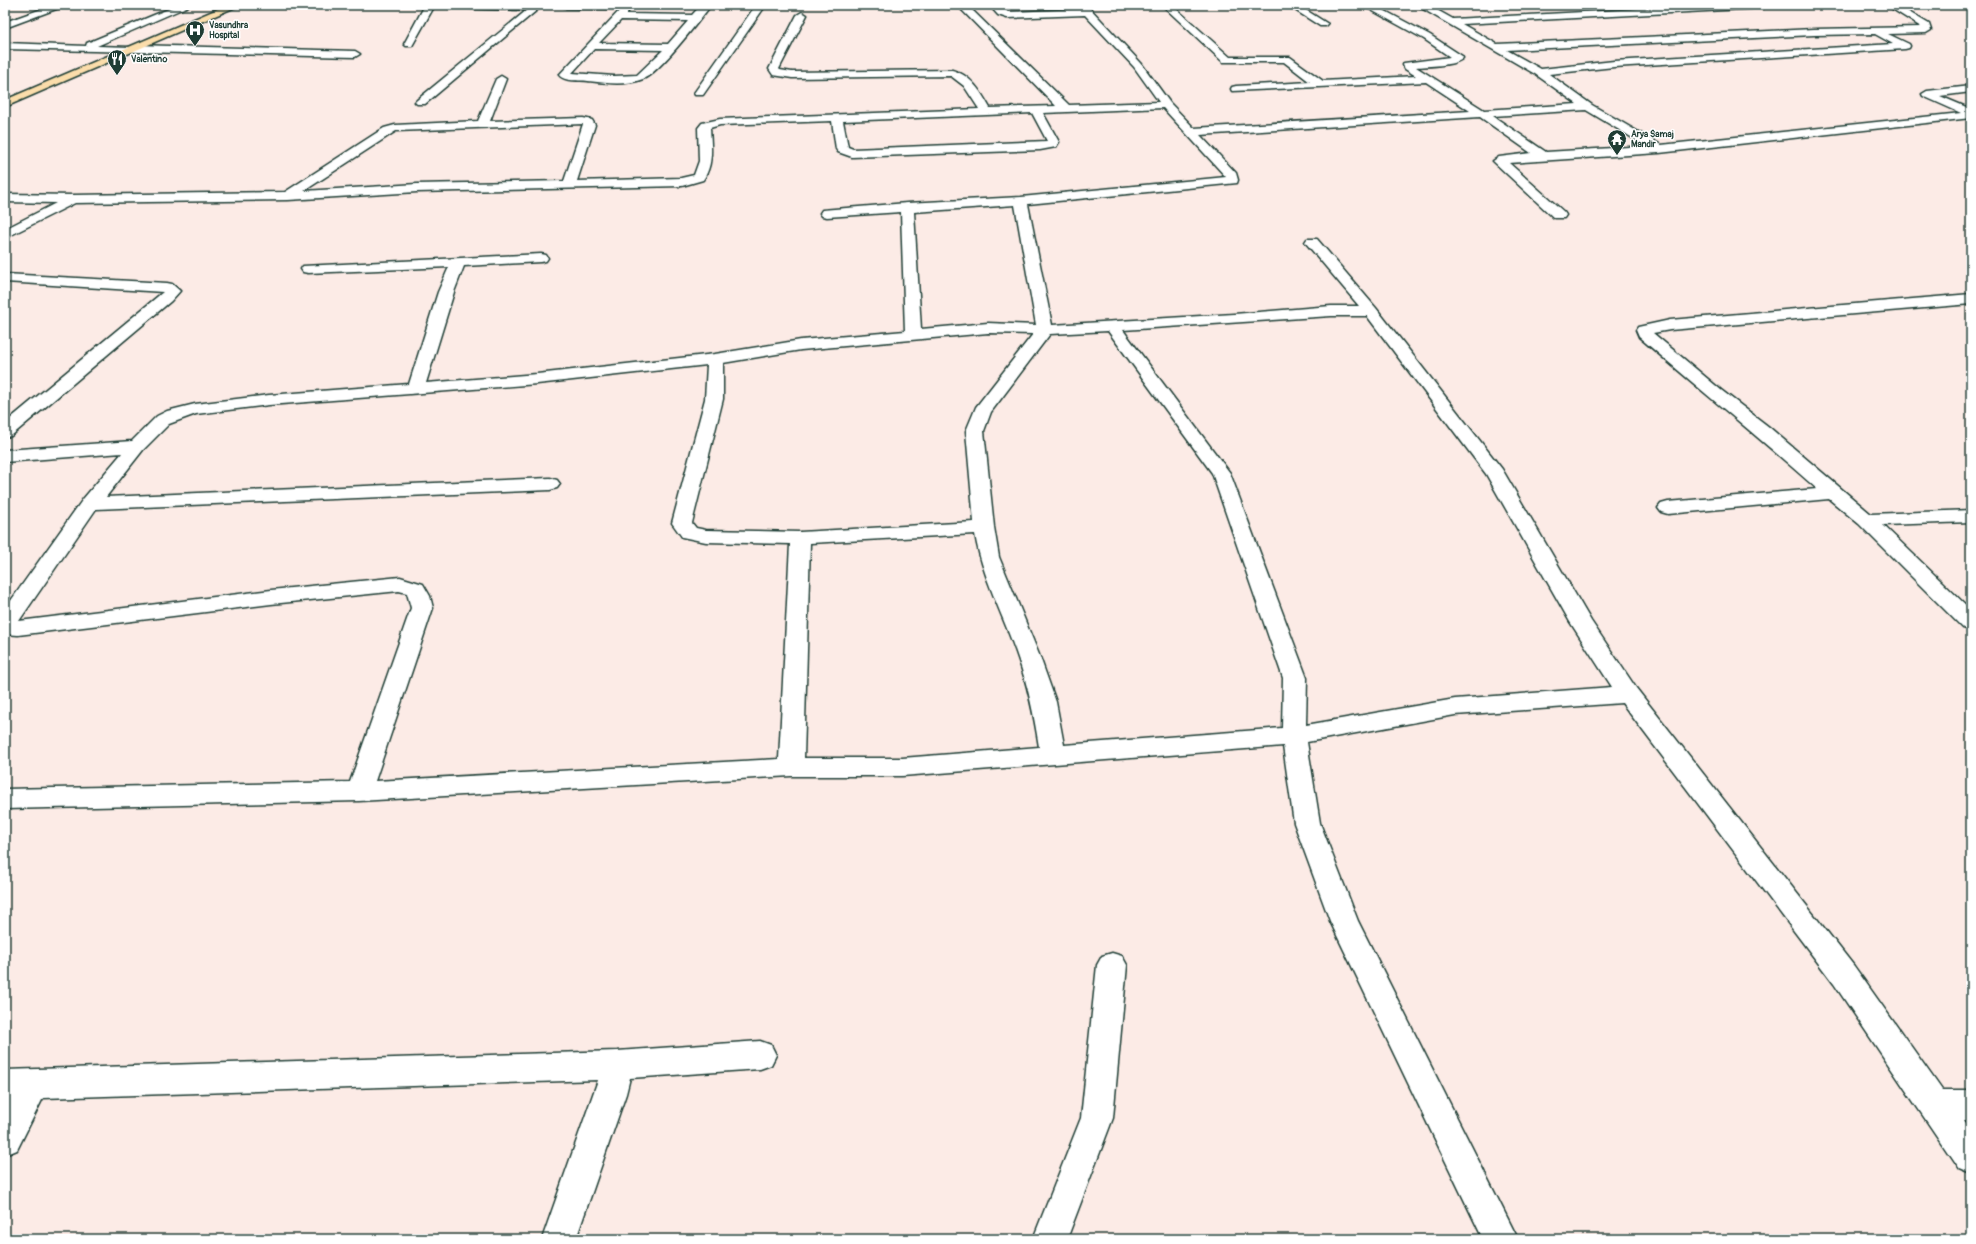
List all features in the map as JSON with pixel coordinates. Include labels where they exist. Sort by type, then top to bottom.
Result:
[{"type":"highway","points":[[5,94],[220,5]]},
{"type":"highway","points":[[5,104],[235,5]]},
{"type":"street","points":[[5,25],[62,5]]},
{"type":"street","points":[[84,48],[186,5]]},
{"type":"street","points":[[410,44],[430,5]]},
{"type":"street","points":[[449,5],[537,6]]},
{"type":"street","points":[[566,5],[630,6]]},
{"type":"street","points":[[630,6],[607,32],[564,75],[606,78],[635,78],[643,75],[670,47],[706,5]]},
{"type":"street","points":[[699,93],[761,5]]},
{"type":"street","points":[[962,5],[1066,109]]},
{"type":"street","points":[[827,213],[1021,201],[1232,180],[1232,176],[1166,105],[1158,91],[1125,50],[1085,8],[1007,15],[1001,14],[994,5]]},
{"type":"street","points":[[1167,5],[1227,60],[1286,59],[1320,84]]},
{"type":"street","points":[[1292,5],[1323,24]]},
{"type":"street","points":[[1368,5],[1427,37],[1458,56],[1458,58],[1452,60],[1408,65],[1426,79],[1481,113],[1543,156]]},
{"type":"street","points":[[1421,5],[1497,47],[1538,72],[1588,106],[1659,149]]},
{"type":"street","points":[[1452,22],[1763,5]]},
{"type":"street","points":[[1497,47],[1736,35],[1919,31],[1927,28],[1891,5]]},
{"type":"street","points":[[421,102],[537,6]]},
{"type":"street","points":[[802,15],[774,69],[777,73],[792,75],[952,72],[957,74],[976,93],[986,112]]},
{"type":"street","points":[[620,17],[695,18]]},
{"type":"street","points":[[1538,72],[1636,63],[1905,46],[1877,31]]},
{"type":"street","points":[[607,32],[622,32]]},
{"type":"street","points":[[667,33],[682,33]]},
{"type":"street","points":[[5,46],[355,54]]},
{"type":"street","points":[[593,46],[670,47]]},
{"type":"street","points":[[576,63],[591,63]]},
{"type":"street","points":[[638,64],[654,64]]},
{"type":"street","points":[[483,124],[501,78]]},
{"type":"street","points":[[1236,89],[1426,79]]},
{"type":"street","points":[[1971,89],[1927,94],[1971,114]]},
{"type":"street","points":[[5,198],[73,199],[288,196],[417,188],[671,183],[693,180],[699,177],[705,161],[704,128],[706,125],[720,122],[1166,105]]},
{"type":"street","points":[[1191,132],[1588,106]]},
{"type":"street","points":[[837,118],[842,149],[852,153],[1040,146],[1052,144],[1053,142],[1036,110]]},
{"type":"street","points":[[1559,215],[1499,162],[1504,160],[1543,156],[1659,149],[1971,114]]},
{"type":"street","points":[[288,196],[388,130],[401,127],[579,120],[588,122],[589,125],[569,185]]},
{"type":"street","points":[[5,234],[73,199]]},
{"type":"street","points":[[1021,201],[1045,330],[982,411],[978,418],[975,431],[984,527],[989,558],[1029,658],[1044,702],[1053,755]]},
{"type":"street","points":[[907,207],[913,334]]},
{"type":"street","points":[[1312,242],[1371,311],[1495,472],[1581,622],[1628,694],[1844,975],[1971,1158]]},
{"type":"street","points":[[308,269],[541,258]]},
{"type":"street","points":[[416,388],[446,292],[458,262]]},
{"type":"street","points":[[5,278],[167,287],[172,291],[166,298],[5,432]]},
{"type":"street","points":[[1971,299],[1670,325],[1648,328],[1643,331],[1666,354],[1763,431],[1866,520],[1971,623]]},
{"type":"street","points":[[359,791],[422,608],[419,596],[415,589],[400,584],[286,595],[11,628],[8,621],[90,503],[137,446],[162,420],[173,415],[195,409],[269,400],[538,379],[715,359],[801,345],[913,334],[988,328],[1045,330],[1234,319],[1331,310],[1371,311]]},
{"type":"street","points":[[1112,326],[1221,473],[1295,678],[1294,736],[1307,823],[1344,921],[1501,1239]]},
{"type":"street","points":[[715,359],[714,399],[682,523],[689,533],[698,535],[800,538],[984,527]]},
{"type":"street","points":[[5,456],[137,446]]},
{"type":"street","points":[[90,503],[550,484]]},
{"type":"street","points":[[1668,508],[1833,493]]},
{"type":"street","points":[[1866,520],[1971,516]]},
{"type":"street","points":[[791,767],[800,538]]},
{"type":"street","points":[[5,799],[359,791],[791,767],[902,767],[1294,736],[1455,707],[1628,694]]},
{"type":"street","points":[[1050,1239],[1098,1118],[1112,965]]},
{"type":"street","points":[[5,1139],[19,1085],[616,1065],[760,1055]]},
{"type":"street","points":[[559,1239],[610,1094],[616,1065]]},
{"type":"street","points":[[1933,1105],[1971,1105]]},
{"type":"place","name":"Vasundhra Hospital","points":[[195,47]]},
{"type":"place","name":"Valentino","points":[[117,76]]},
{"type":"place","name":"Arya Samaj Mandir","points":[[1617,156]]}]
